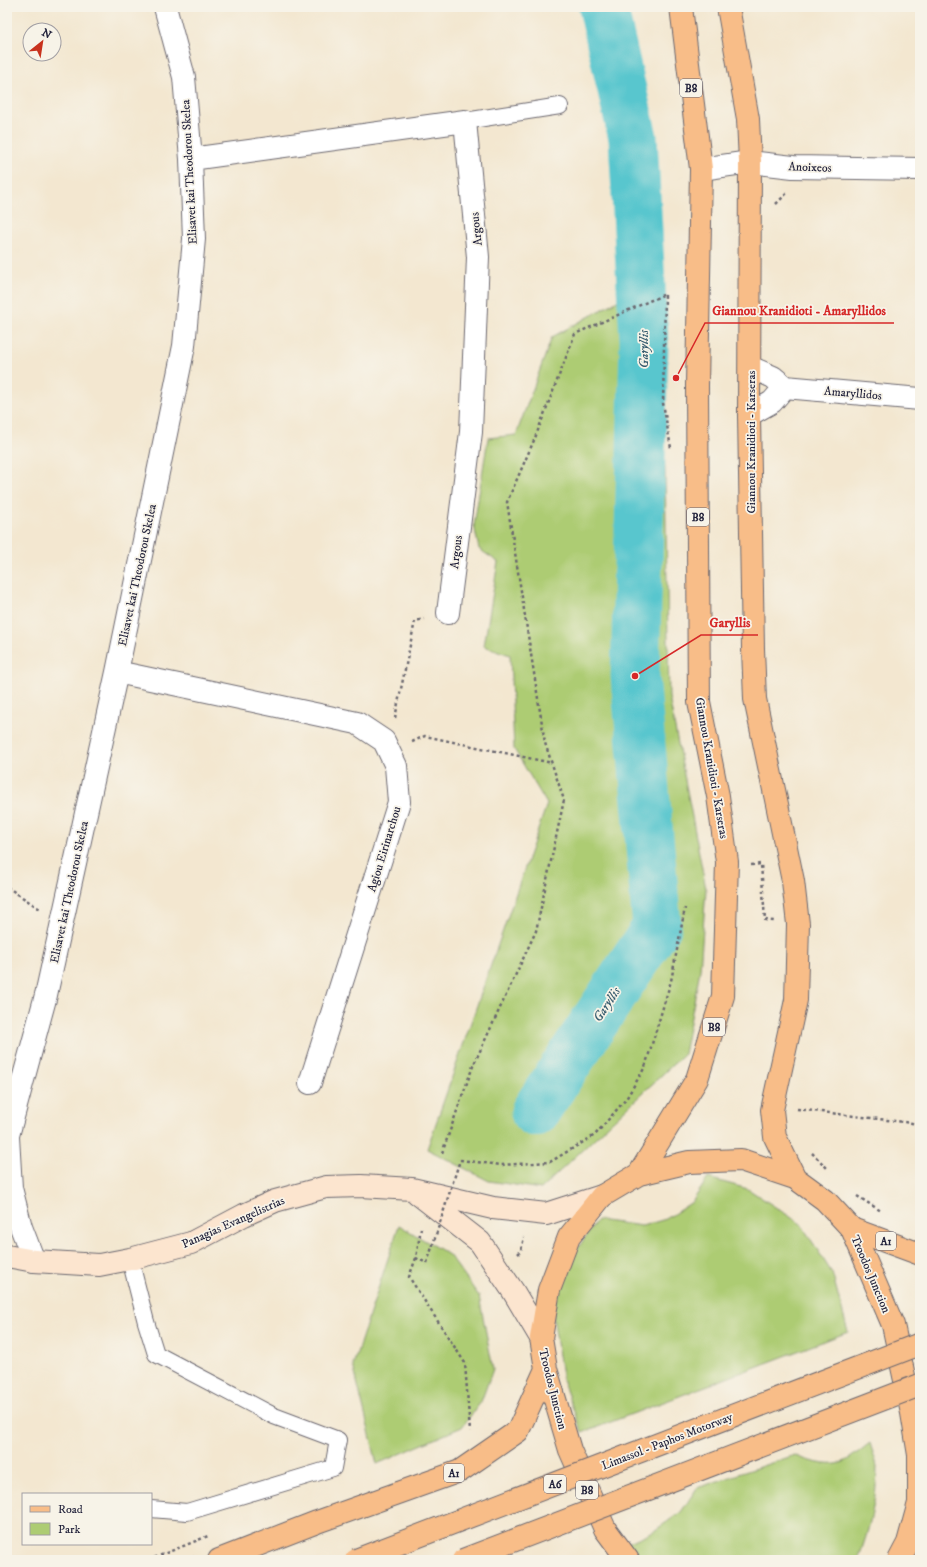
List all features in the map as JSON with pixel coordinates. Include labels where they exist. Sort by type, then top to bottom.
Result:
[{"type":"main road","name":"Giannou Kranidioti - Karseras","points":[[639,1174],[697,1079],[724,996],[727,862],[718,796],[699,702],[697,386],[701,169],[681,7]]},
{"type":"main road","name":"Giannou Kranidioti - Karseras","points":[[728,7],[748,120],[750,162],[749,415],[753,649],[756,699],[792,881],[798,924],[796,1000],[772,1110],[775,1137],[795,1178]]},
{"type":"main road","name":"Troodos Junction","points":[[628,1560],[605,1529],[570,1450],[546,1368],[541,1338],[549,1290],[569,1237],[602,1196],[639,1174],[689,1162],[741,1160],[795,1178],[825,1200],[852,1229],[893,1325],[912,1413],[919,1455],[920,1503],[908,1543],[899,1560]]},
{"type":"main road","name":"Panagias Evangelistrias","points":[[7,1256],[34,1261],[99,1264],[130,1259],[191,1243],[244,1214],[275,1200],[326,1187],[361,1186],[412,1189],[494,1208],[546,1214],[602,1196]]},
{"type":"main road","points":[[412,1189],[480,1242],[513,1291],[541,1338]]},
{"type":"main road","name":"A1","points":[[852,1229],[920,1254]]},
{"type":"main road","name":"Limassol - Paphos Motorway","points":[[356,1560],[920,1344]]},
{"type":"main road","name":"A1","points":[[219,1560],[317,1522],[460,1471],[518,1431],[546,1368]]},
{"type":"main road","points":[[463,1560],[920,1385]]},
{"type":"street","name":"Elisavet kai Theodorou Skelea","points":[[34,1261],[21,1227],[11,1188],[8,1138],[46,995],[62,924],[117,672],[184,346],[194,239],[191,159],[184,77],[164,7]]},
{"type":"street","points":[[191,159],[465,121]]},
{"type":"street","name":"Argous","points":[[448,613],[471,432],[478,257],[465,121]]},
{"type":"street","name":"Anoixeos","points":[[701,169],[750,162],[793,167],[920,169]]},
{"type":"street","points":[[749,415],[772,402],[785,387],[773,376],[750,367]]},
{"type":"street","name":"Amaryllidos","points":[[785,387],[920,399]]},
{"type":"street","name":"Agiou Eirinarchou","points":[[117,672],[357,723],[384,741],[396,766],[400,802],[310,1083]]},
{"type":"lane","points":[[465,121],[560,106]]},
{"type":"lane","points":[[130,1259],[156,1354],[274,1416],[338,1440],[333,1468],[187,1512],[152,1509]]},
{"type":"path","points":[[442,1153],[473,1066],[536,931],[564,800],[545,743],[507,502],[535,438],[575,334],[665,294]]},
{"type":"path","points":[[396,716],[415,621]]},
{"type":"path","points":[[389,752],[425,736],[552,763]]},
{"type":"path","points":[[750,865],[761,864],[765,920],[780,922]]},
{"type":"path","points":[[7,887],[62,924]]},
{"type":"path","points":[[416,1258],[426,1263],[460,1160],[501,1165],[550,1162],[595,1135],[626,1099],[644,1067],[671,981],[685,908]]},
{"type":"path","points":[[797,1116],[795,1109],[920,1124]]},
{"type":"path","points":[[808,1149],[830,1171]]},
{"type":"path","points":[[852,1192],[884,1213]]},
{"type":"path","points":[[422,1228],[416,1258],[409,1277],[465,1363],[471,1435]]},
{"type":"path","points":[[149,1560],[210,1535]]},
{"type":"green space","points":[[650,283],[665,469],[669,697],[706,889],[700,970],[684,1054],[541,1189],[489,1181],[427,1149],[547,804],[514,749],[510,655],[484,646],[498,562],[479,549],[474,525],[488,438],[516,435],[552,337]]},
{"type":"green space","points":[[708,1178],[748,1189],[801,1224],[832,1273],[848,1332],[582,1433],[563,1382],[553,1316],[558,1285],[578,1248],[597,1220],[642,1226],[666,1219],[692,1202]]},
{"type":"green space","points":[[399,1225],[449,1255],[479,1296],[493,1369],[481,1402],[462,1427],[377,1464],[353,1365]]},
{"type":"green space","points":[[870,1443],[877,1467],[876,1491],[866,1538],[858,1560],[638,1560],[627,1543],[654,1531],[681,1512],[697,1488],[795,1455],[817,1463],[841,1463]]},
{"type":"waterway","name":"Garyllis","points":[[535,1112],[657,927],[635,676],[644,341],[633,138],[603,7]]},
{"type":"place","name":"Giannou Kranidioti - Amaryllidos","points":[[676,378]]},
{"type":"place","name":"Garyllis","points":[[635,676]]}]
